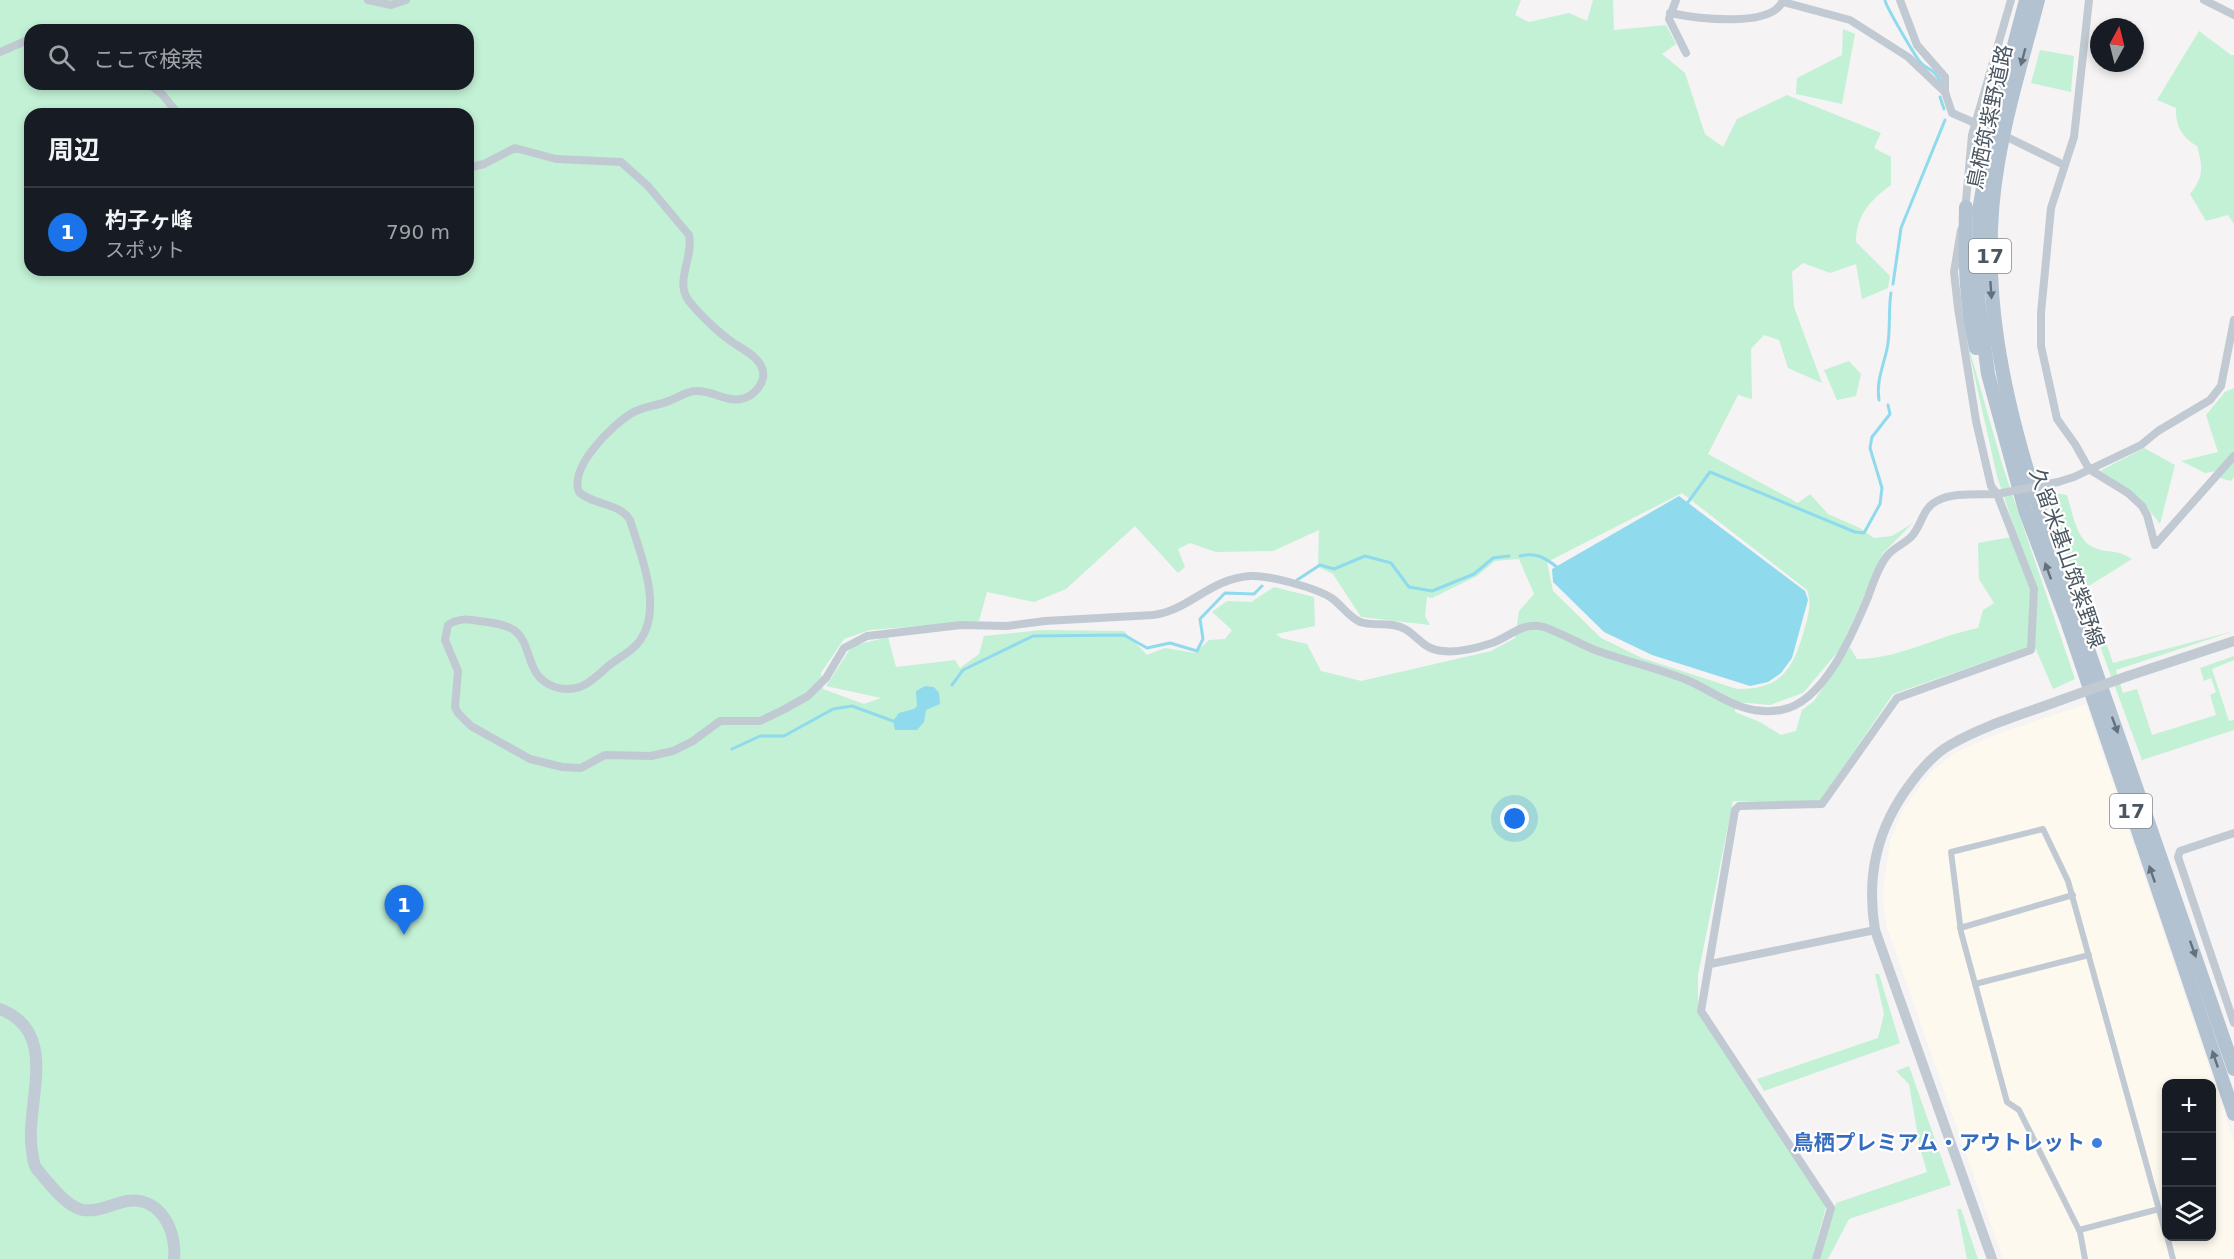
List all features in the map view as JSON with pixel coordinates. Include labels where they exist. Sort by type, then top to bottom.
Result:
[{"type":"main road","name":"久留米基山筑紫野線","points":[[2026,0],[1995,117],[1980,205],[1977,256],[1978,297],[1993,395],[2025,510],[2067,621],[2234,1114]]},
{"type":"main road","name":"鳥栖筑紫野道路","points":[[2039,0],[1998,164],[1992,228],[1991,292],[2000,369],[2015,437],[2036,501],[2234,1069]]},
{"type":"main road","points":[[1966,207],[1967,311],[1978,357],[1993,395]]},
{"type":"main road","points":[[0,1009],[15,1015],[26,1026],[35,1047],[36,1098],[29,1136],[34,1166],[70,1204],[81,1210],[94,1210],[129,1201],[142,1202],[158,1210],[168,1221],[173,1233],[174,1259]]},
{"type":"street","points":[[368,0],[391,5],[406,0]]},
{"type":"street","points":[[1676,0],[1669,19],[1686,53]]},
{"type":"street","points":[[1900,0],[1917,45],[1945,77],[1945,92],[1952,113],[1984,127]]},
{"type":"street","points":[[1815,1259],[1831,1208],[1701,1011],[1735,810],[1739,806],[1822,804],[1897,698],[2031,650],[2034,589],[1997,494],[1991,486],[1976,421],[1954,272],[1966,207],[1967,165],[1975,123],[2011,0]]},
{"type":"street","points":[[2089,0],[2079,71],[2076,122],[2051,208],[2041,313],[2041,346],[2057,419],[2075,444],[2089,470],[2128,493],[2142,506],[2147,515],[2155,545],[2234,456]]},
{"type":"street","points":[[2204,0],[2234,15]]},
{"type":"street","points":[[1670,14],[1744,19],[1764,16],[1783,1],[1850,20],[1908,57],[1945,92]]},
{"type":"street","points":[[0,52],[24,42]]},
{"type":"street","points":[[157,90],[172,108]]},
{"type":"street","points":[[2009,138],[2064,165]]},
{"type":"street","points":[[474,166],[484,164],[515,148],[556,159],[621,162],[648,186],[689,235],[691,243],[684,281],[687,298],[732,342],[743,348],[759,363],[763,374],[760,386],[747,398],[732,400],[695,391],[631,413],[607,432],[580,470],[576,485],[579,492],[591,500],[622,510],[630,520],[649,598],[648,615],[642,638],[588,685],[564,690],[543,682],[531,666],[520,638],[507,627],[463,619],[448,625],[446,640],[458,671],[455,706],[458,713],[471,726],[506,748],[530,759],[562,767],[581,768],[605,755],[651,756],[693,741],[720,721],[760,721],[808,696],[826,678],[844,648],[867,636],[890,631],[961,625],[1007,626],[1045,621],[1136,618],[1168,613],[1215,585],[1248,576],[1264,576],[1321,592],[1332,598],[1357,621],[1396,625],[1406,629],[1425,647],[1441,651],[1458,651],[1493,643],[1523,626],[1533,625],[1544,627],[1611,656],[1689,681],[1734,706],[1759,711],[1782,710],[1797,706],[1809,697],[1824,678],[1851,633],[1886,557],[1911,537],[1927,508],[1945,498],[1997,494],[2058,482],[2141,445],[2158,430],[2216,394],[2221,386],[2234,320]]},
{"type":"street","points":[[1992,1259],[1875,930],[1871,905],[1871,877],[1880,837],[1895,804],[1924,765],[1949,745],[1990,726],[2234,640]]},
{"type":"street","points":[[2085,1259],[2079,1230],[2019,1110],[2007,1102],[1960,928],[1951,852],[2043,829],[2073,895],[2162,1219]]},
{"type":"street","points":[[2234,832],[2180,851],[2178,856],[2234,1023]]},
{"type":"street","points":[[1960,928],[2073,895]]},
{"type":"street","points":[[1710,964],[1875,930]]},
{"type":"street","points":[[1975,984],[2089,955]]},
{"type":"street","points":[[2079,1230],[2159,1209]]},
{"type":"street","points":[[2168,1241],[2173,1259]]},
{"type":"shaded area","name":"鳥栖プレミアム・アウトレット","points":[[2086,704],[2213,1079],[2162,1079],[2162,1241],[2216,1241],[2216,1088],[2234,1141],[2234,1259],[2003,1259],[1887,928],[1882,896],[1890,842],[1903,809],[1931,772],[1956,752],[1997,734]]},
{"type":"green space","points":[[0,0],[1521,0],[1515,15],[1529,22],[1569,13],[1587,21],[1593,0],[1613,0],[1614,30],[1666,25],[1676,44],[1662,54],[1685,73],[1705,134],[1723,147],[1737,119],[1787,95],[1881,133],[1874,148],[1891,157],[1891,185],[1866,209],[1859,224],[1856,242],[1890,276],[1888,288],[1862,299],[1856,264],[1830,273],[1803,263],[1792,272],[1794,307],[1822,383],[1788,368],[1779,340],[1764,335],[1751,349],[1752,399],[1738,395],[1708,454],[1798,503],[1810,494],[1828,514],[1860,528],[1874,538],[1892,536],[1913,523],[1883,553],[1841,648],[1803,693],[1770,705],[1736,702],[1735,712],[1760,722],[1781,735],[1796,731],[1802,710],[1814,701],[1850,647],[1857,659],[1903,651],[1978,628],[1983,610],[1994,603],[1979,579],[1978,543],[2017,536],[1997,476],[1965,334],[2003,467],[2075,679],[2053,689],[2034,645],[1893,694],[1819,803],[1733,801],[1698,975],[1698,1013],[1826,1207],[1812,1259],[0,1259]],"holes":[[[1682,493],[1807,590],[1808,615],[1800,644],[1790,666],[1775,681],[1764,686],[1737,689],[1642,658],[1601,638],[1553,591],[1547,562]],[[1135,526],[1178,573],[1185,567],[1178,549],[1190,543],[1216,552],[1273,551],[1319,530],[1318,567],[1333,574],[1361,617],[1430,625],[1425,616],[1427,597],[1432,598],[1477,576],[1495,561],[1519,559],[1534,594],[1519,611],[1515,638],[1491,651],[1361,681],[1321,671],[1307,644],[1281,638],[1276,634],[1315,626],[1314,597],[1274,587],[1251,602],[1227,601],[1212,612],[1232,630],[1225,639],[1209,640],[1195,653],[1165,648],[1147,655],[1124,631],[1041,630],[984,636],[979,654],[960,668],[955,660],[896,667],[888,637],[852,646],[826,686],[881,698],[864,704],[823,689],[821,673],[844,639],[870,630],[979,621],[987,592],[1034,602],[1066,589]]]},
{"type":"green space","points":[[1843,29],[1855,34],[1842,104],[1796,94],[1797,78],[1842,55]]},
{"type":"green space","points":[[2199,31],[2234,55],[2234,224],[2228,215],[2206,221],[2190,194],[2201,172],[2197,146],[2180,130],[2176,108],[2157,100]]},
{"type":"green space","points":[[2040,50],[2074,56],[2071,92],[2031,83]]},
{"type":"green space","points":[[1849,361],[1861,374],[1856,396],[1837,400],[1824,370]]},
{"type":"green space","points":[[2234,388],[2234,477],[2231,481],[2220,478],[2217,471],[2205,473],[2181,461],[2218,452],[2206,415],[2225,392]]},
{"type":"green space","points":[[2144,448],[2175,465],[2160,524],[2140,498],[2100,471]]},
{"type":"green space","points":[[2056,493],[2067,495],[2076,526],[2083,539],[2095,548],[2121,553],[2132,559],[2087,587],[2113,663],[2234,631],[2116,670],[2123,693],[2137,689],[2152,735],[2216,715],[2210,695],[2216,692],[2211,678],[2204,681],[2200,668],[2234,656],[2234,660],[2212,669],[2229,721],[2234,720],[2234,730],[2142,760],[2047,502]]},
{"type":"green space","points":[[1875,974],[1879,974],[1900,1043],[1764,1091],[1757,1079],[1878,1038],[1884,1014]]},
{"type":"green space","points":[[1909,1066],[1951,1185],[1849,1219],[1828,1259],[1818,1259],[1836,1203],[1927,1172],[1920,1148],[1909,1084],[1896,1071]]},
{"type":"green space","points":[[1957,1209],[1961,1209],[1978,1259],[1967,1259]]},
{"type":"water","points":[[1679,496],[1805,591],[1808,600],[1792,658],[1781,673],[1768,682],[1750,686],[1652,655],[1604,632],[1553,582],[1552,569]]},
{"type":"water","points":[[925,686],[934,687],[939,693],[940,704],[926,710],[924,722],[917,730],[895,730],[893,721],[899,713],[917,706],[916,691]]},
{"type":"waterway","points":[[1885,0],[1918,59],[1941,82]]},
{"type":"waterway","points":[[1940,97],[1944,109]]},
{"type":"waterway","points":[[1893,284],[1901,228],[1945,120]]},
{"type":"waterway","points":[[1879,400],[1879,381],[1888,342],[1891,293]]},
{"type":"waterway","points":[[1686,505],[1710,472],[1855,532],[1864,533],[1880,504],[1882,488],[1870,448],[1872,437],[1890,414],[1888,405]]},
{"type":"waterway","points":[[1297,580],[1320,565],[1334,569],[1365,556],[1391,563],[1409,587],[1432,591],[1474,574],[1493,558],[1509,556]]},
{"type":"waterway","points":[[1520,556],[1540,557],[1558,568]]},
{"type":"waterway","points":[[952,685],[963,670],[1033,636],[1124,635],[1147,648],[1170,643],[1197,651],[1203,639],[1200,619],[1225,593],[1254,594],[1262,586]]},
{"type":"waterway","points":[[732,749],[760,736],[784,736],[833,709],[852,706],[893,721]]},
{"type":"place","name":"杓子ヶ峰","points":[[404,935]]},
{"type":"place","name":"鳥栖プレミアム・アウトレット","points":[[2097,1143]]}]
